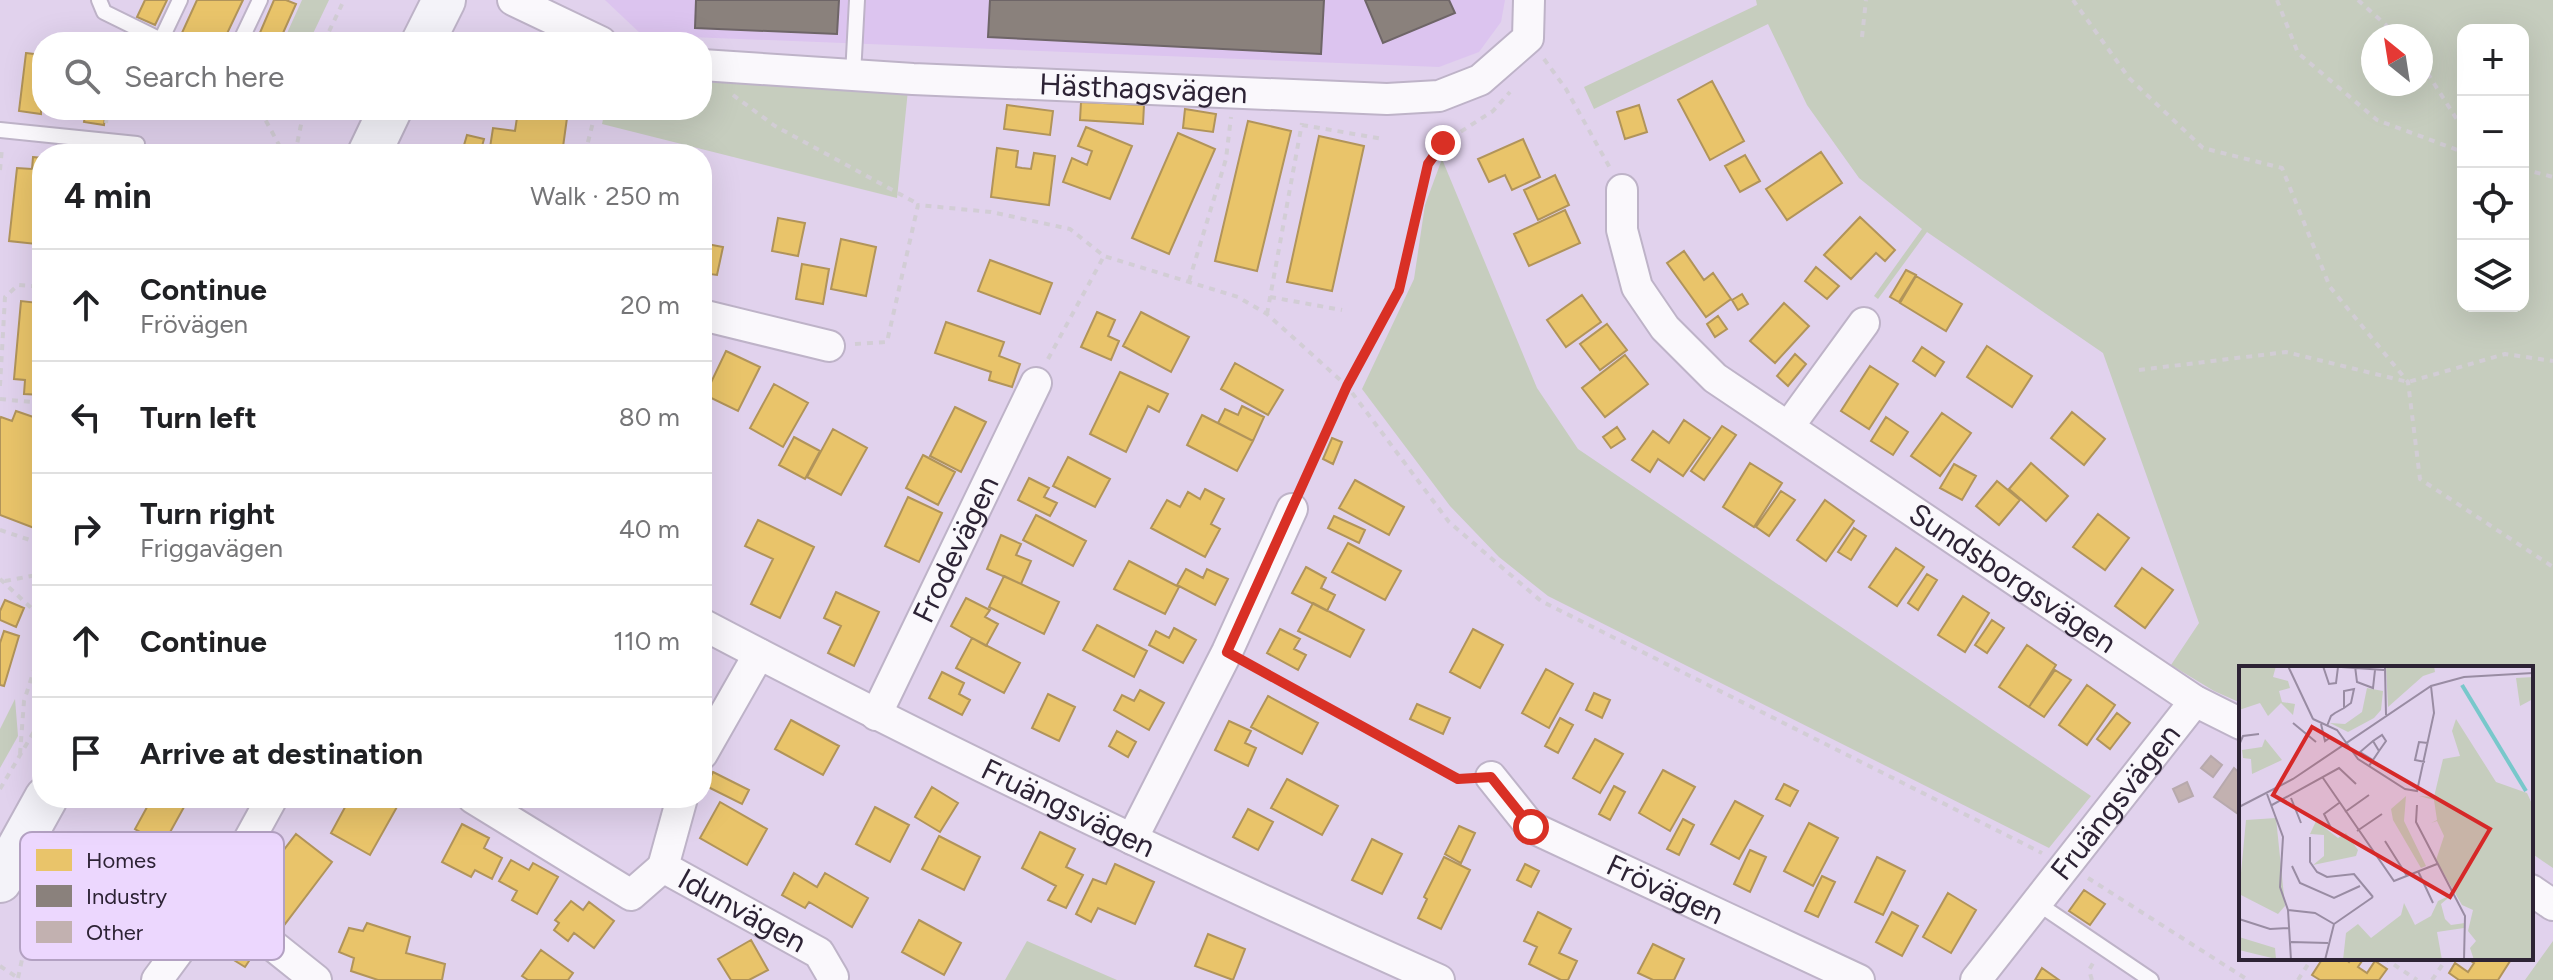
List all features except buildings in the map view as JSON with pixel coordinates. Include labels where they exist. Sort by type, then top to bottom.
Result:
[{"type":"main road","points":[[428,32],[444,0]]},
{"type":"main road","points":[[374,144],[385,120]]},
{"type":"main road","points":[[35,832],[43,808]]},
{"type":"street","points":[[513,0],[580,32]]},
{"type":"street","points":[[1528,38],[1529,0]]},
{"type":"street","name":"Hästhagsvägen","points":[[712,66],[1387,99],[1439,96],[1480,80],[1528,38]]},
{"type":"street","name":"Sundsborgsvägen","points":[[1622,190],[1622,230],[1637,287],[1665,328],[1715,378],[2195,701],[2239,723]]},
{"type":"street","points":[[712,317],[829,346]]},
{"type":"street","points":[[1789,426],[1864,323]]},
{"type":"street","name":"Frodevägen","points":[[876,715],[1036,383]]},
{"type":"street","points":[[1132,839],[1227,652],[1292,509]]},
{"type":"street","name":"Fruängsvägen","points":[[712,629],[876,715],[1132,839],[1439,980]]},
{"type":"street","points":[[712,736],[759,654]]},
{"type":"street","name":"Fruängsvägen","points":[[1976,980],[2195,701]]},
{"type":"street","name":"Frövägen","points":[[1491,777],[1531,827],[1859,980]]},
{"type":"street","points":[[253,832],[267,808]]},
{"type":"street","points":[[489,808],[631,895],[663,867]]},
{"type":"street","name":"Idunvägen","points":[[679,808],[663,867],[819,953],[833,977]]},
{"type":"street","points":[[2533,891],[2553,905]]},
{"type":"street","points":[[284,954],[316,980]]},
{"type":"street","points":[[157,980],[172,960]]},
{"type":"lane","points":[[99,0],[104,12],[145,32]]},
{"type":"lane","points":[[167,32],[180,0]]},
{"type":"lane","points":[[245,32],[260,0]]},
{"type":"lane","points":[[853,75],[857,0]]},
{"type":"lane","points":[[0,130],[137,144]]},
{"type":"lane","name":"Fruängsvägen","points":[[2037,903],[2151,980]]},
{"type":"path","points":[[329,32],[344,0]]},
{"type":"path","points":[[1862,37],[1866,0]]},
{"type":"path","points":[[2073,0],[2129,78],[2203,148],[2282,168],[2330,287],[2408,382],[2420,479],[2553,567]]},
{"type":"path","points":[[2277,0],[2298,53],[2377,120],[2457,150]]},
{"type":"path","points":[[2358,0],[2385,24]]},
{"type":"path","points":[[1528,38],[1566,89],[1622,190]]},
{"type":"path","points":[[2433,82],[2457,120]]},
{"type":"path","points":[[1292,509],[1347,386],[1399,290],[1428,164],[1443,143],[1493,111],[1515,87]]},
{"type":"path","points":[[726,90],[775,126],[918,205],[991,212],[1070,229],[1104,256],[1238,297],[1267,314],[1347,386],[1449,522],[1541,601],[2066,865],[2248,980]]},
{"type":"path","points":[[1189,281],[1226,159],[1235,90]]},
{"type":"path","points":[[1267,314],[1307,95]]},
{"type":"path","points":[[265,120],[279,144]]},
{"type":"path","points":[[297,144],[302,120]]},
{"type":"path","points":[[588,144],[594,120]]},
{"type":"path","points":[[1288,122],[1383,139]]},
{"type":"path","points":[[2529,171],[2553,177]]},
{"type":"path","points":[[829,346],[887,342],[918,205]]},
{"type":"path","points":[[1036,383],[1104,256]]},
{"type":"path","points":[[0,386],[5,297],[18,285],[32,286]]},
{"type":"path","points":[[1270,297],[1342,310]]},
{"type":"path","points":[[2139,370],[2286,352],[2408,382],[2505,354],[2553,361]]},
{"type":"path","points":[[0,399],[32,402]]},
{"type":"path","points":[[0,530],[32,541]]},
{"type":"path","points":[[2,580],[32,576]]},
{"type":"path","points":[[2,580],[32,608]]},
{"type":"path","points":[[1227,652],[1458,779],[1491,777]]},
{"type":"path","points":[[20,754],[24,701],[32,676]]},
{"type":"path","points":[[0,789],[32,734]]},
{"type":"path","points":[[18,979],[20,879]]},
{"type":"path","points":[[2298,980],[2311,960]]},
{"type":"path","points":[[2387,960],[2417,980]]},
{"type":"path","points":[[2432,980],[2446,960]]},
{"type":"path","points":[[0,966],[18,979]]},
{"type":"shaded area","points":[[605,0],[1505,0],[1501,22],[1479,52],[1439,67],[712,38],[712,32],[639,32]]},
{"type":"green space","points":[[302,0],[329,0],[314,32],[288,32]]},
{"type":"green space","points":[[1756,0],[2553,0],[2553,868],[2533,854],[2533,666],[2239,666],[2239,702],[2171,665],[2199,623],[2103,353],[1927,232],[1878,299],[1874,296],[1922,229],[1859,178],[1807,105],[1768,24],[1594,109],[1584,87],[1757,5]]},
{"type":"green space","points":[[712,82],[908,90],[897,198],[712,152],[712,144],[682,144],[602,124],[603,120],[712,120]]},
{"type":"green space","points":[[1442,159],[1537,388],[1578,449],[2091,796],[2049,848],[1548,596],[1499,557],[1450,506],[1362,389],[1414,279],[1425,205]]},
{"type":"green space","points":[[15,699],[18,736],[0,768],[0,729]]},
{"type":"green space","points":[[1027,941],[1117,980],[1005,980]]},
{"type":"green space","points":[[2553,941],[2553,980],[2525,980]]},
{"type":"route","points":[[1443,143],[1428,164],[1399,290],[1347,386],[1227,652],[1458,779],[1491,777],[1531,827]]}]
